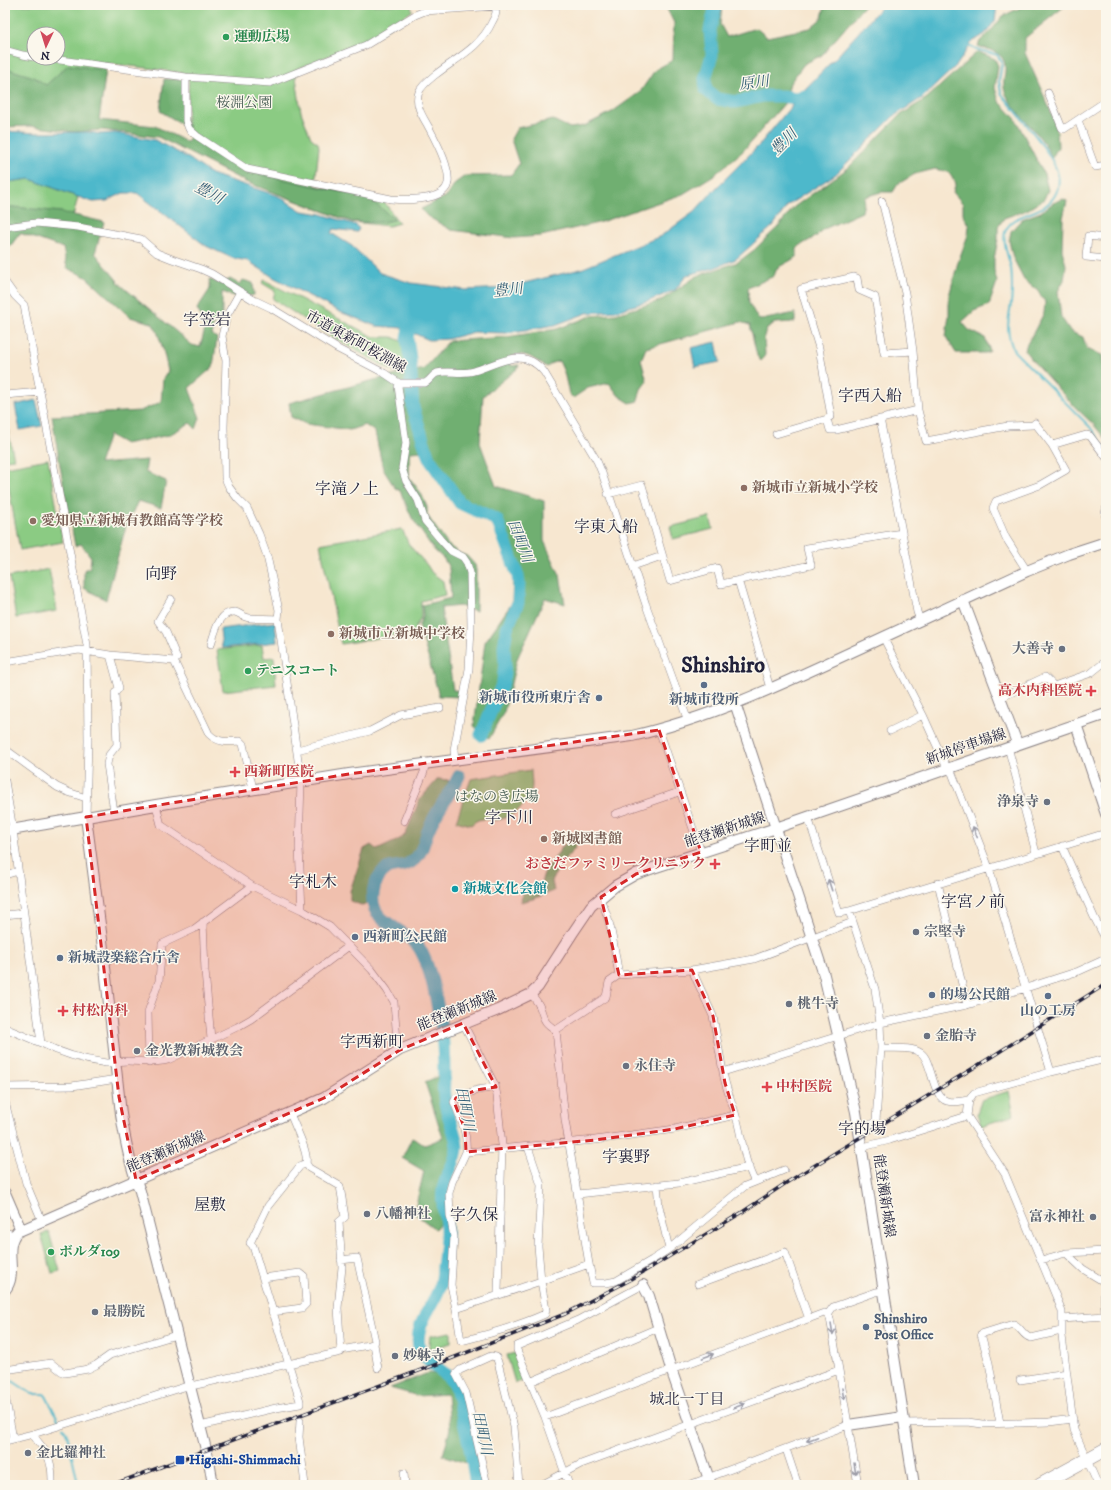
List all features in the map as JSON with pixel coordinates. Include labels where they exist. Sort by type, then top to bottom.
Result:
[{"type":"highway","points":[[1040,1485],[1106,1449]]},
{"type":"street","points":[[66,61],[186,77],[270,83],[366,45],[415,15],[425,11],[510,5]]},
{"type":"street","points":[[186,77],[186,121],[189,129],[197,136],[247,169],[391,199],[407,200],[426,198],[439,194],[446,189],[448,182],[447,171],[437,142],[420,111],[417,100],[419,92],[426,82],[472,49],[484,36],[490,28],[496,15],[497,10],[495,6]]},
{"type":"street","points":[[5,50],[26,56]]},
{"type":"street","points":[[1048,93],[1062,128],[1064,129],[1106,101]]},
{"type":"street","points":[[1078,120],[1094,167],[1106,165]]},
{"type":"street","points":[[882,201],[905,293],[913,351],[918,410],[926,441],[1008,426],[1033,425],[1035,423],[1052,445],[1066,470],[1040,485],[996,501],[993,508],[1006,538],[1027,571]]},
{"type":"street","name":"市道東新町桜淵線","points":[[5,227],[36,223],[78,227],[141,239],[157,253],[202,269],[240,292],[272,308],[338,349],[384,373],[399,383],[412,384],[428,381],[435,374],[473,371],[505,360],[519,357],[530,359],[538,364],[597,461],[688,721]]},
{"type":"street","points":[[1106,238],[1088,236],[1086,257],[1106,259]]},
{"type":"street","points":[[776,434],[832,416],[819,348],[800,289],[854,277],[857,278],[859,290],[875,297],[884,353],[913,351]]},
{"type":"street","points":[[5,282],[24,306],[87,651],[88,741],[86,817],[102,940],[120,1114],[190,1386],[212,1474],[213,1485]]},
{"type":"street","points":[[240,292],[227,315],[222,336],[226,362],[224,427],[225,478],[229,487],[247,508],[259,534],[272,576],[279,610],[278,618],[301,781],[300,848],[302,910]]},
{"type":"street","points":[[5,294],[15,296]]},
{"type":"street","points":[[399,383],[398,386],[406,443],[402,468],[406,481],[418,500],[425,521],[451,551],[463,558],[468,563],[470,573],[471,627],[469,670],[454,750],[455,759]]},
{"type":"street","points":[[5,395],[40,392]]},
{"type":"street","points":[[827,418],[830,430],[836,430],[918,410]]},
{"type":"street","points":[[880,419],[917,612],[920,620]]},
{"type":"street","points":[[1052,445],[1086,435],[1090,436],[1106,457]]},
{"type":"street","points":[[608,494],[642,485],[670,581],[717,568],[721,584],[811,565],[808,548],[902,533]]},
{"type":"street","points":[[1106,509],[1106,518]]},
{"type":"street","points":[[9,830],[301,781],[426,762],[632,736],[660,730],[735,703],[1027,571],[1069,554],[1106,542]]},
{"type":"street","points":[[633,566],[662,556]]},
{"type":"street","points":[[738,580],[770,688]]},
{"type":"street","points":[[171,599],[158,621],[166,632],[178,658],[174,661]]},
{"type":"street","points":[[963,600],[1000,698],[1013,745],[1036,853]]},
{"type":"street","points":[[211,644],[220,619],[228,613],[237,612],[248,618],[278,618]]},
{"type":"street","points":[[883,637],[923,715],[946,768],[952,773],[989,868],[1051,1072]]},
{"type":"street","points":[[5,662],[79,650],[110,655],[174,661]]},
{"type":"street","points":[[110,655],[119,688],[115,693],[117,745],[109,755],[107,764],[114,812]]},
{"type":"street","points":[[174,661],[209,734],[220,742],[240,741],[243,744],[253,789]]},
{"type":"street","points":[[1000,698],[1045,677],[1054,686],[1091,673],[1106,661]]},
{"type":"street","points":[[735,703],[776,828]]},
{"type":"street","points":[[297,750],[370,730],[401,715],[440,708]]},
{"type":"street","name":"新城停車場線","points":[[776,828],[946,768],[1106,714]]},
{"type":"street","points":[[890,731],[923,715]]},
{"type":"street","points":[[1076,724],[1104,803],[1106,814]]},
{"type":"street","points":[[660,730],[679,792],[682,794],[701,852]]},
{"type":"street","points":[[5,748],[57,786],[68,792],[86,798]]},
{"type":"street","points":[[404,821],[424,772],[426,762]]},
{"type":"street","points":[[5,781],[9,830],[18,872],[42,1040],[41,1044]]},
{"type":"street","points":[[615,814],[679,792]]},
{"type":"street","points":[[156,805],[161,825],[252,886],[302,910],[330,927],[349,946],[372,970],[394,1002],[397,1041],[400,1050]]},
{"type":"street","points":[[808,817],[839,913],[1106,833]]},
{"type":"street","name":"能登瀬新城線","points":[[13,1233],[324,1098],[400,1050],[498,1010],[531,994],[538,987],[584,915],[598,899],[615,886],[636,874],[776,828],[824,975],[839,1035],[860,1132],[914,1485]]},
{"type":"street","points":[[1062,846],[1088,905],[1106,940]]},
{"type":"street","points":[[5,875],[18,872]]},
{"type":"street","points":[[938,883],[967,1005]]},
{"type":"street","points":[[148,1062],[148,1012],[159,981],[162,944],[194,928],[252,886]]},
{"type":"street","points":[[598,899],[603,904],[611,932],[619,975]]},
{"type":"street","points":[[849,911],[876,989],[880,1023],[881,1048],[876,1122],[860,1132]]},
{"type":"street","points":[[5,915],[24,913]]},
{"type":"street","points":[[203,922],[212,1039]]},
{"type":"street","points":[[556,1030],[606,997],[609,982],[619,975],[692,970],[754,959],[853,922]]},
{"type":"street","points":[[5,1028],[41,1044],[107,1063],[127,1061],[161,1062],[212,1039],[251,1019],[349,946]]},
{"type":"street","points":[[723,1072],[880,1023],[967,1005],[1026,988],[1078,971],[1106,958]]},
{"type":"street","points":[[692,970],[714,1016],[725,1083],[736,1115],[754,1182]]},
{"type":"street","points":[[531,994],[539,1005],[543,1019],[548,1025],[556,1030]]},
{"type":"street","points":[[463,1023],[495,1086],[497,1096],[502,1150],[499,1295]]},
{"type":"street","points":[[556,1030],[565,1120],[593,1283],[616,1281],[669,1249],[746,1186],[784,1170]]},
{"type":"street","points":[[881,1048],[913,1049],[922,1053],[926,1057],[934,1084],[942,1100],[947,1102],[969,1100]]},
{"type":"street","points":[[1098,1485],[1088,1459],[1078,1440],[1073,1419],[1060,1306],[1005,1174],[968,1116],[969,1100],[974,1092],[1106,1059]]},
{"type":"street","points":[[5,1088],[72,1086],[117,1079]]},
{"type":"street","points":[[495,1086],[477,1090],[456,1098],[454,1102],[467,1138],[466,1152],[452,1182],[450,1193],[450,1215],[454,1237],[451,1285],[461,1341],[497,1332],[528,1322],[545,1314],[546,1310],[541,1281],[538,1246],[541,1185],[528,1147]]},
{"type":"street","points":[[5,1102],[26,1183],[42,1221]]},
{"type":"street","points":[[290,1113],[305,1150],[307,1159],[306,1163],[309,1168],[340,1186],[344,1217],[339,1222],[341,1260],[338,1308],[341,1350]]},
{"type":"street","points":[[466,1152],[569,1143],[675,1129],[736,1115]]},
{"type":"street","points":[[863,1147],[968,1116]]},
{"type":"street","points":[[200,1426],[269,1409],[300,1404],[263,1278],[253,1246],[250,1243],[268,1206],[300,1166],[306,1163]]},
{"type":"street","points":[[578,1194],[679,1183],[749,1167]]},
{"type":"street","points":[[657,1185],[659,1206],[669,1249]]},
{"type":"street","points":[[5,1193],[13,1233],[10,1251],[10,1281],[5,1290]]},
{"type":"street","points":[[1041,1260],[1066,1253],[1106,1251]]},
{"type":"street","points":[[698,1284],[785,1252],[808,1319]]},
{"type":"street","points":[[1062,1319],[1105,1316],[1105,1283],[1083,1269],[1066,1253]]},
{"type":"street","points":[[341,1260],[357,1258],[375,1341],[374,1344],[378,1368]]},
{"type":"street","points":[[456,1309],[589,1264]]},
{"type":"street","points":[[263,1278],[300,1273],[304,1276],[306,1304],[302,1308],[272,1312]]},
{"type":"street","points":[[569,1485],[545,1417],[517,1350],[518,1344],[578,1320],[643,1285],[647,1291],[671,1369],[709,1481]]},
{"type":"street","points":[[828,1314],[833,1307],[876,1292],[884,1291]]},
{"type":"street","points":[[545,1417],[824,1313],[828,1314]]},
{"type":"street","points":[[828,1314],[830,1318],[858,1485]]},
{"type":"street","points":[[1000,1424],[990,1363],[981,1334],[1013,1324],[1017,1325],[1026,1337],[1031,1338],[1062,1331]]},
{"type":"street","points":[[530,1382],[658,1328]]},
{"type":"street","points":[[5,1370],[51,1364],[66,1373],[88,1369],[110,1355],[176,1335]]},
{"type":"street","points":[[5,1441],[33,1434],[139,1400],[190,1386],[341,1352],[341,1350],[374,1344]]},
{"type":"street","points":[[487,1485],[466,1393],[456,1374],[460,1370],[491,1356],[496,1357],[498,1362],[512,1414],[519,1485]]},
{"type":"street","points":[[541,1485],[565,1472],[690,1424],[839,1370]]},
{"type":"street","points":[[1020,1380],[1067,1373]]},
{"type":"street","points":[[5,1395],[13,1439]]},
{"type":"street","points":[[689,1485],[709,1481],[848,1425],[904,1420],[1000,1424],[1049,1422],[1073,1419]]},
{"type":"street","points":[[300,1421],[299,1437],[305,1485]]},
{"type":"street","points":[[33,1434],[46,1452],[51,1468],[52,1485]]},
{"type":"street","points":[[786,1449],[798,1485]]},
{"type":"street","points":[[404,1474],[405,1485]]},
{"type":"highlighted area","points":[[659,730],[701,852],[636,874],[601,897],[619,975],[692,970],[713,1016],[725,1083],[735,1115],[675,1129],[595,1140],[466,1152],[465,1129],[454,1102],[456,1098],[477,1090],[496,1087],[463,1023],[400,1050],[324,1098],[136,1180],[119,1097],[86,817],[349,774]]},
{"type":"green space","name":"桜淵公園","points":[[5,5],[411,5],[412,11],[376,36],[295,70],[301,112],[311,138],[318,143],[319,147],[315,185],[383,200],[399,223],[389,226],[352,222],[246,182],[196,156],[187,121],[189,74],[105,63],[97,122],[5,126]]},
{"type":"green space","points":[[665,5],[722,5],[720,24],[727,37],[756,28],[767,37],[810,28],[822,18],[825,5],[865,5],[822,55],[804,64],[790,83],[784,104],[742,152],[714,175],[683,194],[598,223],[541,236],[514,238],[451,230],[427,216],[421,209],[447,196],[455,183],[465,176],[511,175],[519,164],[511,139],[517,128],[553,120],[570,128],[584,126],[612,112],[640,92],[655,70],[673,60],[674,23]]},
{"type":"green space","points":[[1026,5],[1066,5],[1025,38],[1025,53],[1052,114],[1057,131],[1058,147],[1052,158],[1037,133],[1018,112],[1004,90],[1004,61],[999,55],[978,46],[980,41],[990,32],[1003,16]]},
{"type":"green space","points":[[977,52],[995,59],[998,66],[995,88],[999,101],[1015,118],[1044,174],[1048,190],[1044,199],[1027,210],[1004,218],[998,227],[998,239],[994,259],[994,270],[997,282],[989,305],[974,311],[962,322],[969,330],[985,338],[990,351],[986,353],[956,353],[946,337],[949,315],[949,296],[958,262],[968,235],[969,225],[963,216],[963,204],[953,192],[956,183],[948,172],[935,169],[915,174],[898,184],[893,192],[881,192],[865,197],[862,212],[824,229],[817,236],[801,245],[797,249],[797,257],[777,268],[774,276],[748,288],[749,303],[758,319],[761,320],[795,313],[795,322],[775,323],[768,327],[764,336],[765,355],[761,361],[757,356],[750,325],[740,322],[646,348],[641,360],[647,381],[641,389],[638,401],[630,403],[619,396],[609,383],[588,388],[573,398],[569,394],[564,372],[559,361],[552,363],[547,367],[526,355],[516,355],[510,357],[511,366],[519,365],[517,369],[483,396],[480,443],[496,486],[544,501],[544,541],[560,575],[565,604],[545,598],[517,659],[504,712],[489,739],[474,726],[485,642],[512,603],[513,576],[492,521],[463,502],[435,474],[423,451],[410,452],[409,477],[421,493],[427,507],[427,515],[448,545],[459,553],[467,556],[475,565],[476,569],[476,611],[460,606],[441,608],[453,690],[462,691],[460,697],[439,696],[419,625],[423,616],[422,605],[451,598],[449,568],[444,559],[434,550],[412,518],[400,491],[395,488],[383,469],[375,432],[365,425],[350,430],[306,424],[291,417],[289,403],[374,380],[424,369],[449,341],[507,337],[557,329],[591,316],[616,314],[660,301],[697,276],[738,262],[754,250],[779,226],[794,207],[848,168],[899,116],[927,98]]},
{"type":"green space","points":[[68,65],[106,70],[99,120],[155,126],[187,142],[191,135],[183,125],[160,111],[164,79],[183,79],[185,122],[191,132],[246,171],[369,198],[395,220],[382,222],[352,222],[246,182],[158,137],[102,130],[75,132],[30,126],[5,127],[5,68],[34,77],[46,85]]},
{"type":"green space","points":[[30,179],[78,197],[71,224],[63,247],[20,233],[5,253],[5,181],[8,182]]},
{"type":"green space","points":[[1063,199],[1067,201],[1063,218],[1062,250],[1066,265],[1064,280],[1058,291],[1061,317],[1071,332],[1083,337],[1087,349],[1102,355],[1106,390],[1106,411],[1103,426],[1106,434],[1106,440],[1094,425],[1072,404],[1025,351],[1026,346],[1044,313],[1045,302],[1037,290],[1025,281],[1013,258],[1009,241],[1011,231],[1022,219],[1041,212],[1053,203]]},
{"type":"green space","points":[[5,206],[61,212],[104,222],[95,253],[121,285],[192,345],[200,347],[206,326],[197,309],[210,289],[209,279],[221,284],[230,279],[239,284],[243,280],[253,283],[254,295],[240,298],[222,292],[222,322],[213,324],[212,335],[217,338],[213,367],[189,388],[200,418],[196,429],[190,423],[169,435],[125,444],[109,435],[99,464],[147,460],[145,472],[166,481],[161,508],[138,501],[126,526],[106,600],[84,588],[84,570],[90,567],[91,557],[81,544],[75,546],[52,416],[140,411],[161,402],[163,379],[168,371],[163,349],[157,331],[152,323],[130,317],[86,277],[67,268],[63,248],[20,233],[5,253]]},
{"type":"green space","points":[[264,280],[374,337],[392,337],[401,341],[406,358],[406,374],[401,378],[399,375],[317,328],[273,299],[275,291],[262,283]]},
{"type":"green space","points":[[5,416],[14,459],[5,460]]},
{"type":"green space","points":[[48,459],[63,542],[20,550],[5,467]]},
{"type":"green space","points":[[710,517],[713,529],[673,539],[670,527]]},
{"type":"green space","points":[[402,529],[409,545],[427,565],[432,573],[443,581],[445,595],[421,601],[421,617],[413,632],[341,644],[320,544]]},
{"type":"green space","points":[[49,569],[57,611],[16,618],[9,577]]},
{"type":"green space","name":"テニスコート","points":[[262,645],[264,658],[274,657],[276,685],[223,691],[217,650]]},
{"type":"green space","name":"はなのき広場","points":[[531,770],[532,790],[526,802],[513,814],[496,820],[480,819],[471,825],[456,821],[471,779]]},
{"type":"green space","points":[[438,779],[448,780],[450,788],[426,833],[419,853],[409,862],[392,866],[381,872],[369,893],[368,904],[361,905],[350,901],[350,891],[364,849],[371,845],[377,850],[405,835],[420,799]]},
{"type":"green space","points":[[576,837],[575,849],[560,864],[552,881],[554,891],[521,902],[523,889],[540,886],[544,873],[565,843]]},
{"type":"green space","points":[[439,1076],[441,1104],[452,1135],[453,1148],[448,1166],[439,1186],[437,1202],[441,1222],[435,1229],[414,1213],[424,1171],[402,1158],[412,1138],[425,1145],[443,1138],[425,1082]]},
{"type":"green space","points":[[1009,1091],[1014,1115],[981,1126],[977,1115],[981,1100]]},
{"type":"green space","name":"ボルダ109","points":[[49,1232],[60,1271],[52,1273],[41,1234]]},
{"type":"green space","points":[[451,1332],[451,1343],[430,1349],[430,1336]]},
{"type":"green space","points":[[515,1353],[523,1381],[515,1383],[507,1355]]},
{"type":"green space","points":[[428,1373],[436,1374],[447,1381],[453,1394],[469,1464],[443,1455],[450,1429],[447,1394],[418,1396],[390,1388]]},
{"type":"water","name":"豊川","points":[[883,5],[997,5],[995,21],[985,34],[972,42],[957,65],[922,98],[894,116],[836,174],[788,205],[773,226],[736,259],[714,268],[687,275],[675,290],[649,301],[616,311],[587,313],[555,325],[506,333],[474,332],[448,339],[429,340],[402,328],[376,326],[340,312],[273,277],[248,261],[232,258],[206,246],[137,193],[123,193],[107,201],[93,202],[30,179],[8,182],[5,181],[5,131],[37,133],[115,133],[155,140],[190,159],[211,174],[278,196],[302,211],[321,214],[356,225],[359,229],[357,232],[333,229],[331,233],[352,246],[380,273],[411,283],[466,290],[504,288],[581,269],[661,236],[694,212],[760,144],[806,88]]},
{"type":"water","points":[[716,342],[720,362],[695,367],[691,348]]},
{"type":"water","points":[[36,400],[42,426],[20,430],[15,405]]},
{"type":"water","points":[[275,622],[277,642],[222,648],[220,629]]},
{"type":"waterway","name":"原川","points":[[716,5],[710,30],[712,55],[705,79],[706,90],[717,99],[736,102],[763,96],[795,98],[815,96]]},
{"type":"waterway","points":[[966,46],[997,55],[1002,62],[999,81],[1001,93],[1042,145],[1055,166],[1059,179],[1058,188],[1049,203],[1040,209],[1022,216],[1012,222],[1005,232],[1005,246],[1012,276],[1012,298],[1008,320],[1010,342],[1014,351],[1090,427],[1106,450]]},
{"type":"waterway","name":"田町川","points":[[412,314],[407,338],[413,408],[429,458],[460,503],[497,520],[518,576],[518,603],[507,628],[504,647],[505,663],[503,682],[481,735]]},
{"type":"waterway","name":"田町川","points":[[459,776],[431,824],[418,856],[408,864],[389,868],[383,872],[378,878],[375,886],[373,904],[376,912],[388,924],[412,940],[422,952],[431,977],[440,1017],[445,1103],[455,1134],[457,1147],[455,1158],[443,1190],[442,1199],[446,1236],[441,1284],[422,1322],[418,1338],[419,1346],[424,1356],[445,1374],[456,1387],[471,1453],[476,1485]]},
{"type":"waterway","points":[[5,1376],[32,1394],[44,1394],[60,1423]]},
{"type":"waterway","points":[[63,1427],[68,1437],[78,1485]]},
{"type":"railway","points":[[112,1485],[440,1363],[565,1314],[630,1280],[741,1213],[786,1183],[988,1059],[1106,984]]},
{"type":"place","name":"運動広場","points":[[226,37]]},
{"type":"place","name":"新城市立新城小学校","points":[[744,488]]},
{"type":"place","name":"愛知県立新城有教館高等学校","points":[[33,521]]},
{"type":"place","name":"新城市立新城中学校","points":[[331,634]]},
{"type":"place","name":"大善寺","points":[[1062,649]]},
{"type":"place","name":"テニスコート","points":[[248,671]]},
{"type":"place","name":"新城市役所","points":[[704,685]]},
{"type":"place","name":"高木内科医院","points":[[1091,691]]},
{"type":"place","name":"新城市役所東庁舎","points":[[599,698]]},
{"type":"place","name":"西新町医院","points":[[235,772]]},
{"type":"place","name":"浄泉寺","points":[[1047,802]]},
{"type":"place","name":"新城図書館","points":[[544,839]]},
{"type":"place","name":"おさだファミリークリニック","points":[[715,864]]},
{"type":"place","name":"新城文化会館","points":[[455,889]]},
{"type":"place","name":"宗堅寺","points":[[916,932]]},
{"type":"place","name":"西新町公民館","points":[[355,937]]},
{"type":"place","name":"新城設楽総合庁舎","points":[[60,958]]},
{"type":"place","name":"的場公民館","points":[[932,995]]},
{"type":"place","name":"山の工房","points":[[1048,996]]},
{"type":"place","name":"桃牛寺","points":[[789,1004]]},
{"type":"place","name":"村松内科","points":[[63,1011]]},
{"type":"place","name":"金胎寺","points":[[927,1036]]},
{"type":"place","name":"金光教新城教会","points":[[137,1051]]},
{"type":"place","name":"永住寺","points":[[626,1066]]},
{"type":"place","name":"中村医院","points":[[767,1087]]},
{"type":"place","name":"八幡神社","points":[[367,1214]]},
{"type":"place","name":"富永神社","points":[[1093,1217]]},
{"type":"place","name":"ボルダ109","points":[[51,1252]]},
{"type":"place","name":"最勝院","points":[[95,1312]]},
{"type":"place","name":"Shinshiro Post Office","points":[[866,1327]]},
{"type":"place","name":"妙躰寺","points":[[395,1356]]},
{"type":"place","name":"金比羅神社","points":[[28,1453]]},
{"type":"place","name":"Higashi-Shimmachi","points":[[180,1460]]},
{"type":"district","name":"字笠岩","points":[[207,320]]},
{"type":"district","name":"字西入船","points":[[870,396]]},
{"type":"district","name":"字滝ノ上","points":[[347,489]]},
{"type":"district","name":"字東入船","points":[[606,527]]},
{"type":"district","name":"向野","points":[[161,574]]},
{"type":"district","name":"Shinshiro","points":[[723,665]]},
{"type":"district","name":"字下川","points":[[509,818]]},
{"type":"district","name":"字町並","points":[[768,846]]},
{"type":"district","name":"字札木","points":[[313,882]]},
{"type":"district","name":"字宮ノ前","points":[[973,902]]},
{"type":"district","name":"字西新町","points":[[372,1042]]},
{"type":"district","name":"字的場","points":[[862,1129]]},
{"type":"district","name":"字裏野","points":[[626,1157]]},
{"type":"district","name":"屋敷","points":[[210,1205]]},
{"type":"district","name":"字久保","points":[[474,1215]]},
{"type":"district","name":"城北一丁目","points":[[687,1399]]}]
